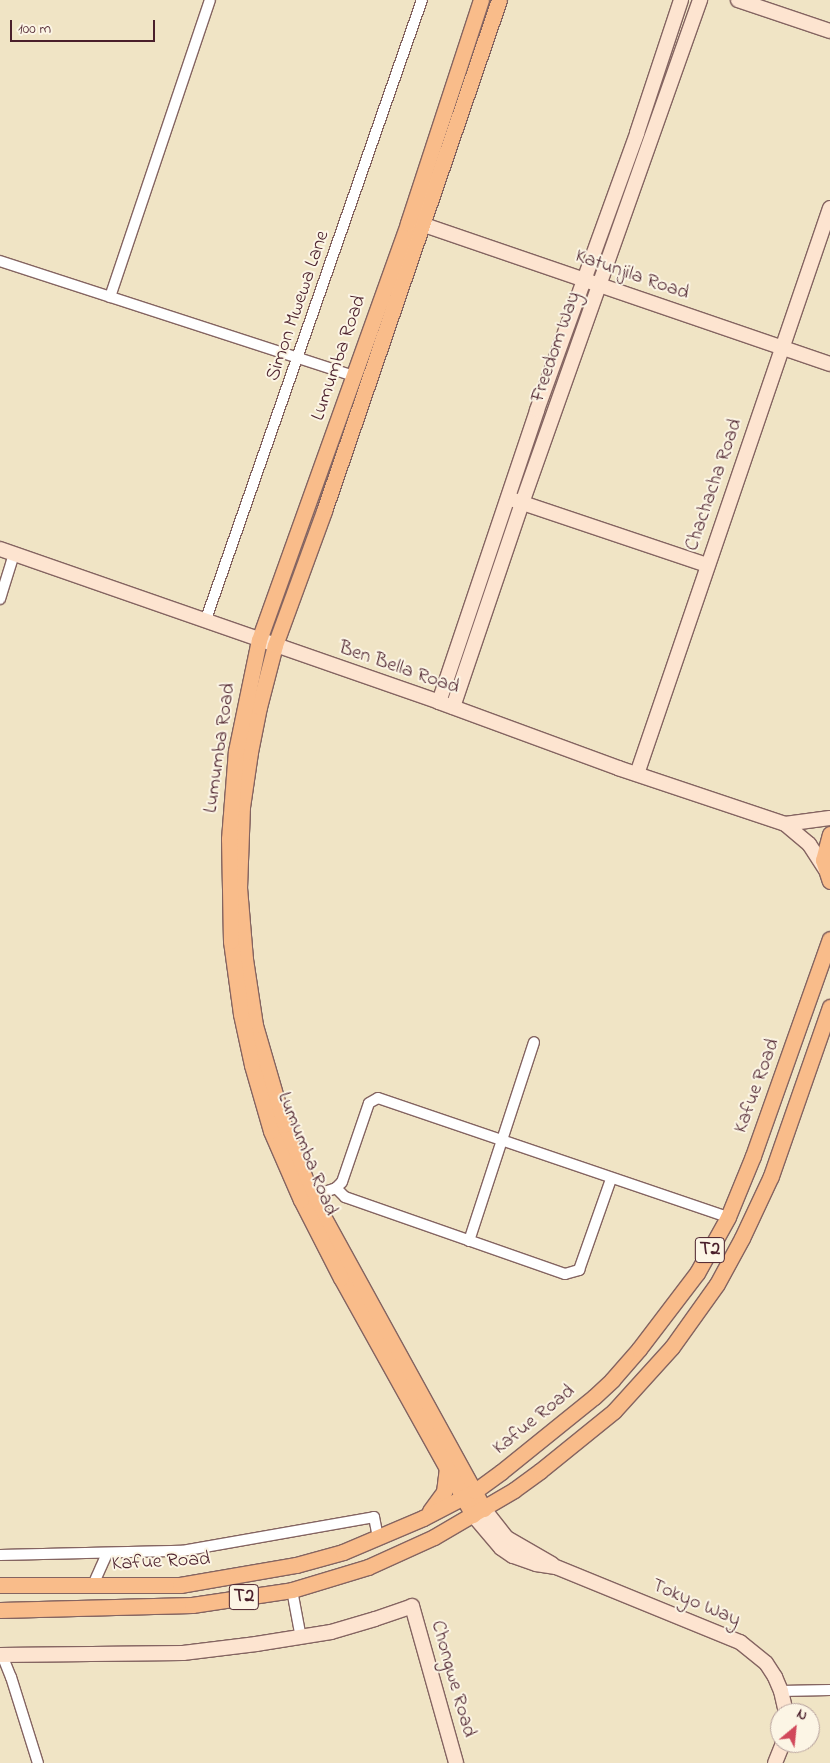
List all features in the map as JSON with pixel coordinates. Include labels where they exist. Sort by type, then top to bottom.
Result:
[{"type":"main road","name":"Lumumba Road","points":[[469,1494],[464,1472],[306,1198],[271,1131],[252,1065],[241,1014],[231,941],[230,809],[236,751],[259,640],[408,223],[481,0]]},
{"type":"main road","name":"Lumumba Road","points":[[479,1512],[469,1494],[447,1468],[341,1278],[306,1198],[260,1044],[245,959],[239,888],[242,808],[258,707],[275,645],[324,511],[499,0]]},
{"type":"main road","name":"Freedom Way","points":[[446,705],[508,498],[537,410],[637,133],[681,0]]},
{"type":"main road","name":"Freedom Way","points":[[446,705],[522,503],[700,0]]},
{"type":"main road","points":[[738,0],[830,31]]},
{"type":"main road","name":"Chachacha Road","points":[[637,774],[830,208]]},
{"type":"main road","name":"Katunjila Road","points":[[421,224],[830,364]]},
{"type":"main road","points":[[537,410],[553,415]]},
{"type":"main road","points":[[508,498],[707,565]]},
{"type":"main road","name":"Ben Bella Road","points":[[0,549],[637,774],[786,824],[809,844],[828,876]]},
{"type":"main road","name":"Ben Bella Road","points":[[786,824],[830,818]]},
{"type":"main road","points":[[828,876],[823,854],[830,834]]},
{"type":"main road","name":"Kafue Road","points":[[0,1585],[180,1585],[242,1576],[343,1552],[423,1518],[469,1494],[501,1472],[594,1397],[612,1380],[639,1349],[697,1273],[728,1217],[753,1156],[830,939]]},
{"type":"main road","name":"Kafue Road","points":[[0,1610],[192,1605],[292,1590],[368,1567],[434,1537],[479,1512],[540,1471],[614,1411],[672,1347],[696,1315],[728,1265],[765,1190],[830,1007]]},
{"type":"main road","points":[[423,1518],[444,1492],[447,1468]]},
{"type":"main road","points":[[464,1472],[476,1475],[501,1472]]},
{"type":"main road","name":"Tokyo Way","points":[[479,1512],[491,1538],[513,1556],[536,1564],[556,1567],[740,1642],[766,1663],[781,1690],[784,1703]]},
{"type":"main road","name":"Chongwe Road","points":[[301,1638],[375,1619],[412,1606],[456,1763]]},
{"type":"main road","points":[[1,1656],[183,1653],[301,1638]]},
{"type":"street","points":[[110,298],[210,0]]},
{"type":"street","name":"Simon Mwewa Lane","points":[[206,622],[422,0]]},
{"type":"street","points":[[0,261],[353,376]]},
{"type":"street","points":[[0,599],[14,554]]},
{"type":"street","points":[[469,1241],[534,1042]]},
{"type":"street","points":[[306,1198],[336,1188],[342,1182],[369,1103],[374,1099],[502,1140],[611,1179],[728,1217]]},
{"type":"street","points":[[336,1188],[345,1197],[565,1274],[579,1270],[611,1179]]},
{"type":"street","points":[[0,1555],[182,1551],[374,1517],[378,1537]]},
{"type":"street","points":[[93,1585],[106,1554]]},
{"type":"street","points":[[292,1590],[301,1638]]},
{"type":"street","points":[[1,1656],[11,1677],[38,1763]]},
{"type":"street","points":[[781,1690],[830,1690]]}]
